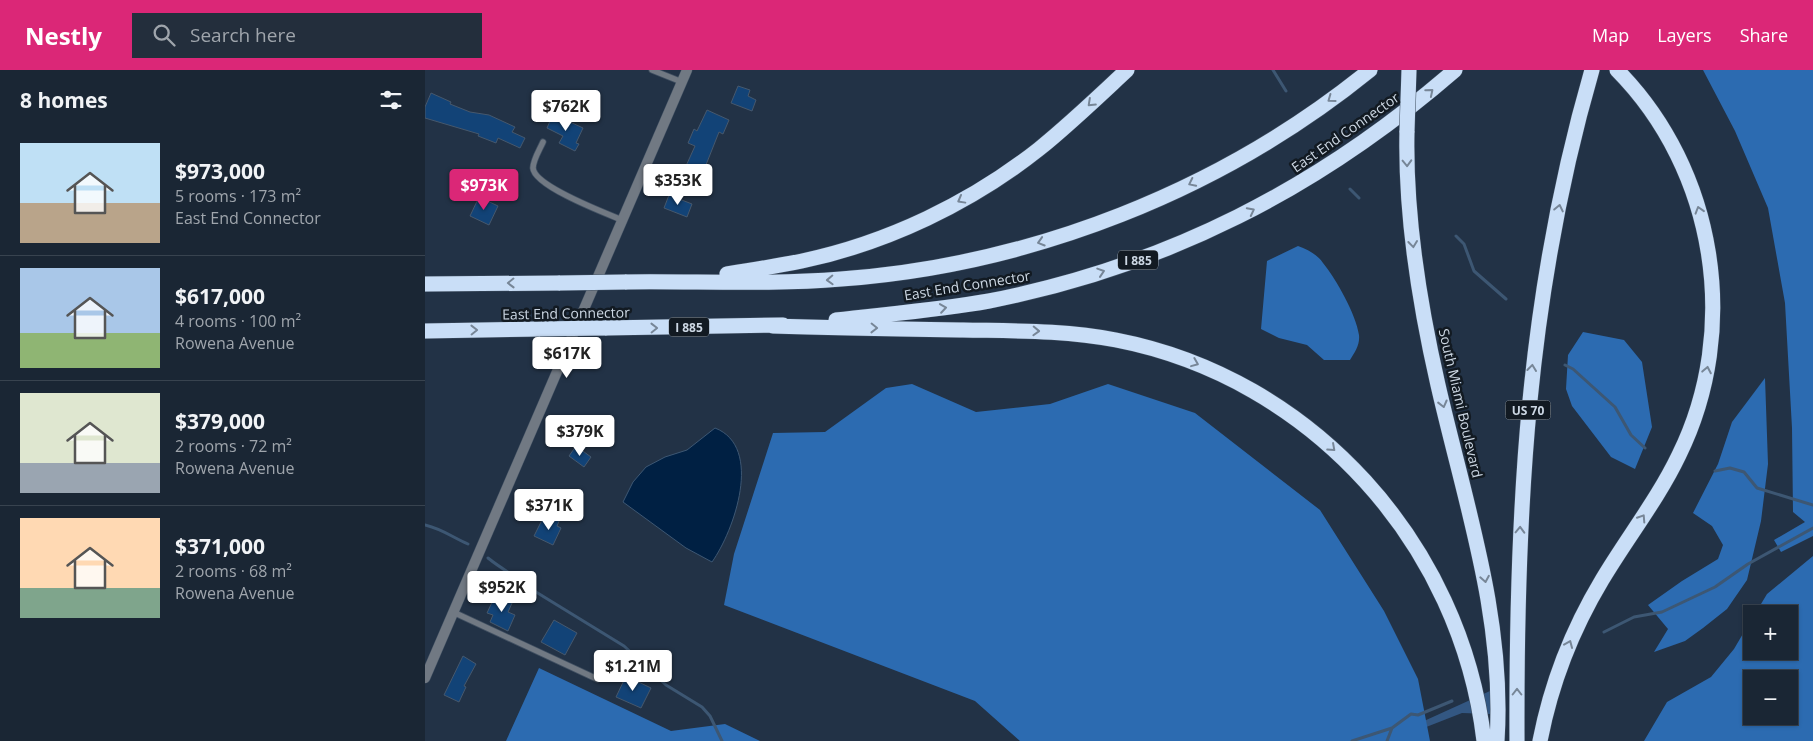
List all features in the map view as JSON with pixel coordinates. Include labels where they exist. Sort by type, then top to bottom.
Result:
[{"type":"highway","points":[[679,281],[802,261],[848,249],[916,224],[959,202],[1019,164],[1057,134],[1127,70]]},
{"type":"highway","name":"East End Connector","points":[[425,284],[804,281],[887,274],[980,258],[1070,233],[1157,200],[1239,159],[1317,110],[1370,70]]},
{"type":"highway","name":"South Miami Boulevard","points":[[1409,70],[1407,131],[1408,196],[1413,244],[1428,339],[1477,542],[1489,604],[1497,668],[1497,741]]},
{"type":"highway","name":"East End Connector","points":[[425,331],[773,326],[988,301],[1036,291],[1130,263],[1220,226],[1306,180],[1387,125],[1455,70]]},
{"type":"highway","points":[[1540,741],[1553,686],[1580,620],[1602,579],[1668,477],[1689,434],[1704,387],[1712,339],[1711,269],[1703,222],[1696,200],[1665,133],[1619,73]]},
{"type":"highway","name":"US 70","points":[[1517,741],[1520,511],[1532,366],[1553,234],[1591,75]]},
{"type":"highway","points":[[773,326],[1021,330],[1085,335],[1140,345],[1171,354],[1208,368],[1258,394],[1292,415],[1335,450],[1380,497],[1408,535],[1437,584],[1461,642],[1475,688],[1484,741]]},
{"type":"street","points":[[425,678],[687,70]]},
{"type":"lane","points":[[652,70],[682,82]]},
{"type":"lane","points":[[543,142],[533,167],[536,176],[548,185],[622,220]]},
{"type":"lane","points":[[453,612],[597,679]]},
{"type":"shaded area","points":[[1703,70],[1813,70],[1813,536],[1781,552],[1774,540],[1805,522],[1793,512],[1792,428],[1785,303],[1768,208],[1735,131]]},
{"type":"shaded area","points":[[1298,246],[1321,260],[1334,278],[1350,307],[1357,327],[1359,342],[1350,360],[1324,360],[1307,345],[1279,338],[1261,329],[1267,261]]},
{"type":"shaded area","points":[[1583,332],[1624,340],[1642,362],[1652,427],[1635,469],[1611,457],[1572,406],[1566,389],[1568,355]]},
{"type":"shaded area","points":[[1765,378],[1768,464],[1761,521],[1747,580],[1727,609],[1703,628],[1685,641],[1654,652],[1668,629],[1648,605],[1718,559],[1723,545],[1712,526],[1693,513],[1718,464],[1732,422]]},
{"type":"shaded area","points":[[912,384],[976,412],[1050,404],[1108,384],[1195,413],[1320,510],[1384,611],[1418,679],[1430,741],[1020,741],[975,701],[724,605],[734,554],[773,433],[825,432],[886,388]]},
{"type":"shaded area","points":[[715,428],[730,438],[738,453],[741,471],[736,511],[729,531],[712,562],[686,548],[623,502],[633,482],[646,467],[665,457],[687,450]]},
{"type":"shaded area","points":[[1813,556],[1813,741],[1644,741],[1667,702],[1711,677],[1734,649],[1743,634],[1743,660],[1798,660],[1798,605],[1760,605],[1767,594]]},
{"type":"shaded area","points":[[539,668],[671,731],[725,724],[760,741],[506,741]]},
{"type":"shaded area","points":[[1490,691],[1491,714],[1462,713],[1411,733],[1380,741]]},
{"type":"building","points":[[738,86],[750,90],[748,96],[756,100],[752,111],[731,103]]},
{"type":"building","points":[[431,93],[451,102],[450,104],[470,112],[489,115],[515,127],[512,132],[525,138],[520,148],[498,138],[496,143],[478,136],[479,134],[425,118],[425,107]]},
{"type":"building","points":[[707,110],[729,120],[723,134],[719,132],[698,185],[681,177],[695,146],[688,143],[694,129],[697,131]]},
{"type":"building","points":[[553,114],[583,128],[576,143],[579,144],[575,151],[559,143],[563,136],[547,128]]},
{"type":"building","points":[[669,195],[692,204],[687,217],[664,208]]},
{"type":"building","points":[[479,197],[498,206],[489,225],[470,216]]},
{"type":"building","points":[[576,446],[591,457],[584,467],[569,456]]},
{"type":"building","points":[[553,515],[560,519],[557,526],[561,528],[553,545],[534,536],[542,520],[549,524]]},
{"type":"building","points":[[501,596],[513,601],[508,612],[515,615],[508,631],[490,622],[493,615],[487,613],[493,600],[498,602]]},
{"type":"building","points":[[554,620],[577,633],[565,655],[541,642]]},
{"type":"building","points":[[463,656],[476,664],[464,686],[466,687],[459,702],[444,695]]},
{"type":"building","points":[[626,676],[651,688],[641,708],[616,697]]},
{"type":"waterway","points":[[1273,70],[1286,91]]},
{"type":"waterway","points":[[1350,189],[1359,198]]},
{"type":"waterway","points":[[1456,236],[1464,244],[1474,271],[1506,299]]},
{"type":"waterway","points":[[1565,365],[1573,369],[1615,407],[1631,435],[1645,448]]},
{"type":"waterway","points":[[1715,471],[1730,468],[1744,472],[1757,488],[1813,505]]},
{"type":"waterway","points":[[425,525],[468,544]]},
{"type":"waterway","points":[[1604,632],[1634,617],[1662,612],[1715,587],[1748,564],[1813,528]]},
{"type":"waterway","points":[[488,558],[536,592],[624,646],[666,685],[702,707],[710,716],[722,741]]},
{"type":"waterway","points":[[1352,741],[1392,728],[1411,714],[1418,715],[1452,701]]},
{"type":"waterway","points":[[1387,741],[1392,728]]}]
